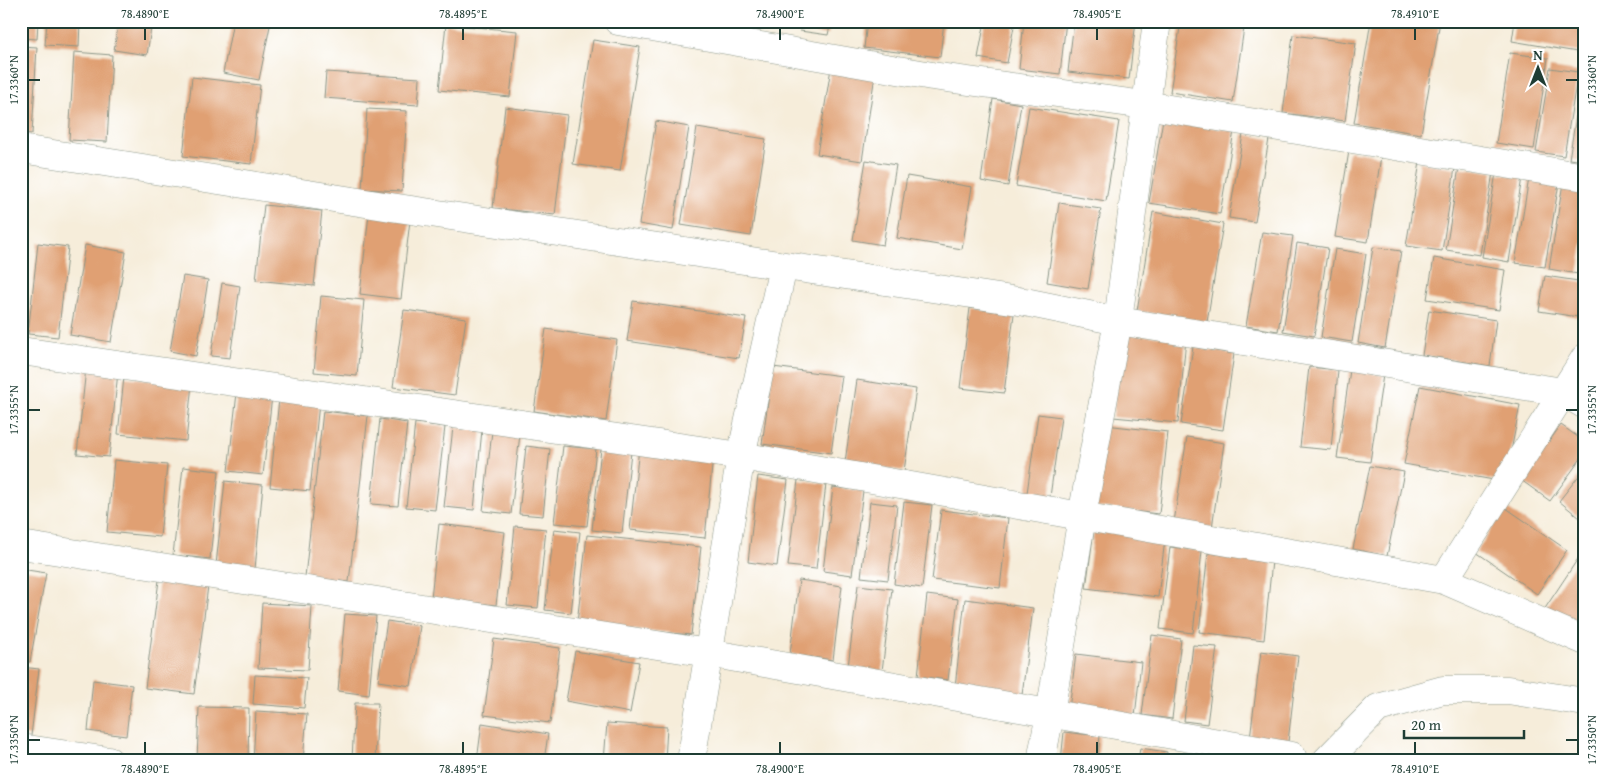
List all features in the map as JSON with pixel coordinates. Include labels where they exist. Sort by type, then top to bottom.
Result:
[{"type":"street","points":[[618,21],[932,76],[1145,105],[1585,176]]},
{"type":"street","points":[[1041,761],[1082,516],[1118,321],[1157,21]]},
{"type":"street","points":[[21,149],[782,267],[1025,302],[1118,321],[1574,398]]},
{"type":"street","points":[[690,761],[741,456],[782,267]]},
{"type":"street","points":[[21,351],[741,456],[1444,580],[1585,641]]},
{"type":"street","points":[[1444,580],[1574,398],[1585,358]]},
{"type":"street","points":[[21,545],[708,653],[1292,756]]},
{"type":"street","points":[[1326,761],[1378,708],[1443,690],[1508,690],[1585,702]]},
{"type":"street","points":[[21,748],[64,758],[109,761]]},
{"type":"building","points":[[21,21],[38,21],[37,39],[21,38]]},
{"type":"building","points":[[47,21],[80,21],[79,47],[45,45]]},
{"type":"building","points":[[119,21],[152,21],[147,55],[114,50]]},
{"type":"building","points":[[233,21],[271,21],[259,80],[223,73]]},
{"type":"building","points":[[802,21],[831,21],[828,35],[800,31]]},
{"type":"building","points":[[867,21],[944,21],[940,57],[864,48]]},
{"type":"building","points":[[985,21],[1015,21],[1007,63],[978,58]]},
{"type":"building","points":[[1024,21],[1066,21],[1060,74],[1019,69]]},
{"type":"building","points":[[1074,21],[1136,21],[1129,79],[1068,72]]},
{"type":"building","points":[[1181,21],[1245,21],[1233,102],[1170,92]]},
{"type":"building","points":[[1371,21],[1440,21],[1421,134],[1354,123]]},
{"type":"building","points":[[1515,21],[1585,21],[1583,53],[1512,41]]},
{"type":"building","points":[[446,24],[517,31],[510,97],[439,90]]},
{"type":"building","points":[[1293,35],[1356,43],[1345,121],[1283,113]]},
{"type":"building","points":[[593,40],[640,47],[620,171],[573,164]]},
{"type":"building","points":[[21,46],[37,47],[32,134],[21,133]]},
{"type":"building","points":[[74,52],[112,55],[107,142],[69,140]]},
{"type":"building","points":[[1510,53],[1548,58],[1534,149],[1496,143]]},
{"type":"building","points":[[831,68],[875,75],[862,161],[817,154]]},
{"type":"building","points":[[1550,68],[1578,72],[1564,156],[1536,152]]},
{"type":"building","points":[[326,72],[420,78],[418,105],[324,98]]},
{"type":"building","points":[[1583,74],[1585,75],[1585,161],[1569,159]]},
{"type":"building","points":[[192,77],[260,85],[251,164],[183,156]]},
{"type":"building","points":[[993,99],[1021,104],[1008,186],[981,181]]},
{"type":"building","points":[[505,107],[567,115],[555,215],[493,208]]},
{"type":"building","points":[[1029,107],[1119,121],[1106,201],[1016,186]]},
{"type":"building","points":[[367,109],[407,111],[402,191],[362,189]]},
{"type":"building","points":[[1163,119],[1234,131],[1220,214],[1149,203]]},
{"type":"building","points":[[656,121],[689,127],[673,230],[639,224]]},
{"type":"building","points":[[697,128],[766,139],[751,236],[681,225]]},
{"type":"building","points":[[1243,134],[1269,139],[1255,222],[1229,218]]},
{"type":"building","points":[[1349,151],[1381,156],[1368,242],[1335,237]]},
{"type":"building","points":[[866,160],[896,165],[883,245],[853,240]]},
{"type":"building","points":[[1420,162],[1455,168],[1442,251],[1406,246]]},
{"type":"building","points":[[1459,167],[1493,172],[1480,255],[1446,250]]},
{"type":"building","points":[[1496,173],[1522,177],[1509,262],[1482,257]]},
{"type":"building","points":[[907,176],[972,187],[962,249],[897,238]]},
{"type":"building","points":[[1529,178],[1559,183],[1545,267],[1515,263]]},
{"type":"building","points":[[1563,183],[1585,187],[1585,233],[1578,274],[1549,269]]},
{"type":"building","points":[[1059,203],[1101,209],[1088,289],[1047,282]]},
{"type":"building","points":[[264,205],[322,211],[314,286],[256,280]]},
{"type":"building","points":[[1153,212],[1223,224],[1207,322],[1137,311]]},
{"type":"building","points":[[369,214],[410,220],[401,299],[360,294]]},
{"type":"building","points":[[1262,232],[1293,236],[1278,331],[1246,326]]},
{"type":"building","points":[[38,243],[68,247],[58,337],[28,334]]},
{"type":"building","points":[[1297,243],[1328,248],[1314,336],[1283,331]]},
{"type":"building","points":[[85,245],[126,252],[111,342],[70,335]]},
{"type":"building","points":[[1373,247],[1401,251],[1385,348],[1358,343]]},
{"type":"building","points":[[1335,249],[1366,254],[1352,342],[1321,337]]},
{"type":"building","points":[[1434,258],[1505,270],[1499,310],[1427,299]]},
{"type":"building","points":[[183,276],[208,280],[196,356],[170,351]]},
{"type":"building","points":[[1545,276],[1585,282],[1585,318],[1539,311]]},
{"type":"building","points":[[222,283],[240,286],[230,358],[211,356]]},
{"type":"building","points":[[321,296],[364,300],[357,376],[314,372]]},
{"type":"building","points":[[633,301],[746,318],[739,358],[627,341]]},
{"type":"building","points":[[970,308],[1014,314],[1004,393],[960,388]]},
{"type":"building","points":[[404,310],[466,318],[455,395],[393,387]]},
{"type":"building","points":[[1429,310],[1496,320],[1490,366],[1422,355]]},
{"type":"building","points":[[546,329],[617,340],[606,421],[534,411]]},
{"type":"building","points":[[1121,333],[1186,339],[1178,423],[1113,417]]},
{"type":"building","points":[[1193,347],[1234,354],[1223,430],[1181,424]]},
{"type":"building","points":[[773,367],[842,376],[831,453],[762,444]]},
{"type":"building","points":[[1309,367],[1338,370],[1331,450],[1300,447]]},
{"type":"building","points":[[86,368],[118,372],[109,457],[77,454]]},
{"type":"building","points":[[1350,370],[1383,375],[1370,462],[1337,458]]},
{"type":"building","points":[[124,377],[192,384],[186,441],[118,434]]},
{"type":"building","points":[[857,380],[916,389],[904,471],[845,462]]},
{"type":"building","points":[[1420,386],[1520,405],[1505,482],[1404,464]]},
{"type":"building","points":[[237,393],[272,396],[263,475],[228,471]]},
{"type":"building","points":[[279,399],[319,403],[310,491],[270,487]]},
{"type":"building","points":[[323,411],[368,416],[349,582],[305,577]]},
{"type":"building","points":[[1038,414],[1061,417],[1050,497],[1027,493]]},
{"type":"building","points":[[380,419],[407,423],[398,506],[371,504]]},
{"type":"building","points":[[415,423],[445,427],[435,510],[406,507]]},
{"type":"building","points":[[1105,425],[1168,432],[1159,514],[1096,507]]},
{"type":"building","points":[[1561,425],[1585,442],[1585,453],[1550,501],[1521,480]]},
{"type":"building","points":[[453,427],[482,430],[474,510],[444,507]]},
{"type":"building","points":[[492,431],[520,434],[511,514],[483,511]]},
{"type":"building","points":[[1187,437],[1224,443],[1212,528],[1174,522]]},
{"type":"building","points":[[526,446],[550,449],[543,516],[519,514]]},
{"type":"building","points":[[563,446],[596,449],[587,526],[554,523]]},
{"type":"building","points":[[639,448],[713,456],[705,538],[630,530]]},
{"type":"building","points":[[601,449],[631,452],[622,533],[592,530]]},
{"type":"building","points":[[114,460],[167,465],[160,537],[107,532]]},
{"type":"building","points":[[1370,466],[1404,472],[1387,556],[1353,549]]},
{"type":"building","points":[[183,467],[219,471],[210,559],[173,555]]},
{"type":"building","points":[[1585,468],[1585,512],[1580,518],[1559,501]]},
{"type":"building","points":[[758,476],[788,480],[777,566],[748,562]]},
{"type":"building","points":[[798,480],[826,484],[816,569],[788,566]]},
{"type":"building","points":[[225,481],[263,485],[255,569],[216,565]]},
{"type":"building","points":[[833,487],[863,491],[852,575],[823,571]]},
{"type":"building","points":[[870,502],[897,505],[888,580],[861,577]]},
{"type":"building","points":[[904,502],[932,505],[922,588],[894,584]]},
{"type":"building","points":[[1506,508],[1567,550],[1537,594],[1476,552]]},
{"type":"building","points":[[941,510],[1008,518],[1000,588],[932,580]]},
{"type":"building","points":[[439,524],[505,532],[496,605],[431,598]]},
{"type":"building","points":[[515,526],[546,529],[538,608],[507,605]]},
{"type":"building","points":[[554,529],[580,532],[571,613],[545,610]]},
{"type":"building","points":[[1094,530],[1165,539],[1158,597],[1086,588]]},
{"type":"building","points":[[587,535],[701,547],[691,635],[577,623]]},
{"type":"building","points":[[1170,547],[1202,551],[1193,633],[1160,629]]},
{"type":"building","points":[[1585,548],[1585,617],[1574,633],[1542,613]]},
{"type":"building","points":[[1208,553],[1272,561],[1264,640],[1199,632]]},
{"type":"building","points":[[21,569],[46,573],[30,662],[21,661]]},
{"type":"building","points":[[159,580],[208,586],[194,694],[145,688]]},
{"type":"building","points":[[799,580],[842,586],[833,660],[790,654]]},
{"type":"building","points":[[858,585],[892,589],[882,671],[848,667]]},
{"type":"building","points":[[927,595],[958,599],[948,680],[918,676]]},
{"type":"building","points":[[965,599],[1033,608],[1022,695],[955,687]]},
{"type":"building","points":[[262,603],[312,606],[308,670],[258,668]]},
{"type":"building","points":[[345,614],[376,616],[369,695],[338,691]]},
{"type":"building","points":[[387,621],[420,626],[411,686],[378,681]]},
{"type":"building","points":[[1152,635],[1181,639],[1172,719],[1142,715]]},
{"type":"building","points":[[494,639],[560,648],[550,723],[484,715]]},
{"type":"building","points":[[1193,645],[1217,647],[1207,724],[1184,721]]},
{"type":"building","points":[[575,651],[639,662],[630,713],[566,701]]},
{"type":"building","points":[[1261,651],[1298,656],[1288,742],[1250,738]]},
{"type":"building","points":[[1076,654],[1141,662],[1135,717],[1069,709]]},
{"type":"building","points":[[21,667],[39,669],[31,736],[21,735]]},
{"type":"building","points":[[255,675],[307,678],[304,708],[253,704]]},
{"type":"building","points":[[93,680],[132,685],[126,736],[88,731]]},
{"type":"building","points":[[355,703],[378,703],[375,761],[352,760]]},
{"type":"building","points":[[199,707],[249,708],[248,761],[197,761]]},
{"type":"building","points":[[256,711],[307,714],[303,761],[253,761]]},
{"type":"building","points":[[482,723],[548,734],[544,761],[477,761]]},
{"type":"building","points":[[607,723],[667,727],[665,761],[604,761]]},
{"type":"building","points":[[1064,732],[1100,736],[1097,761],[1061,761]]},
{"type":"building","points":[[1140,748],[1167,752],[1166,761],[1138,761]]}]
